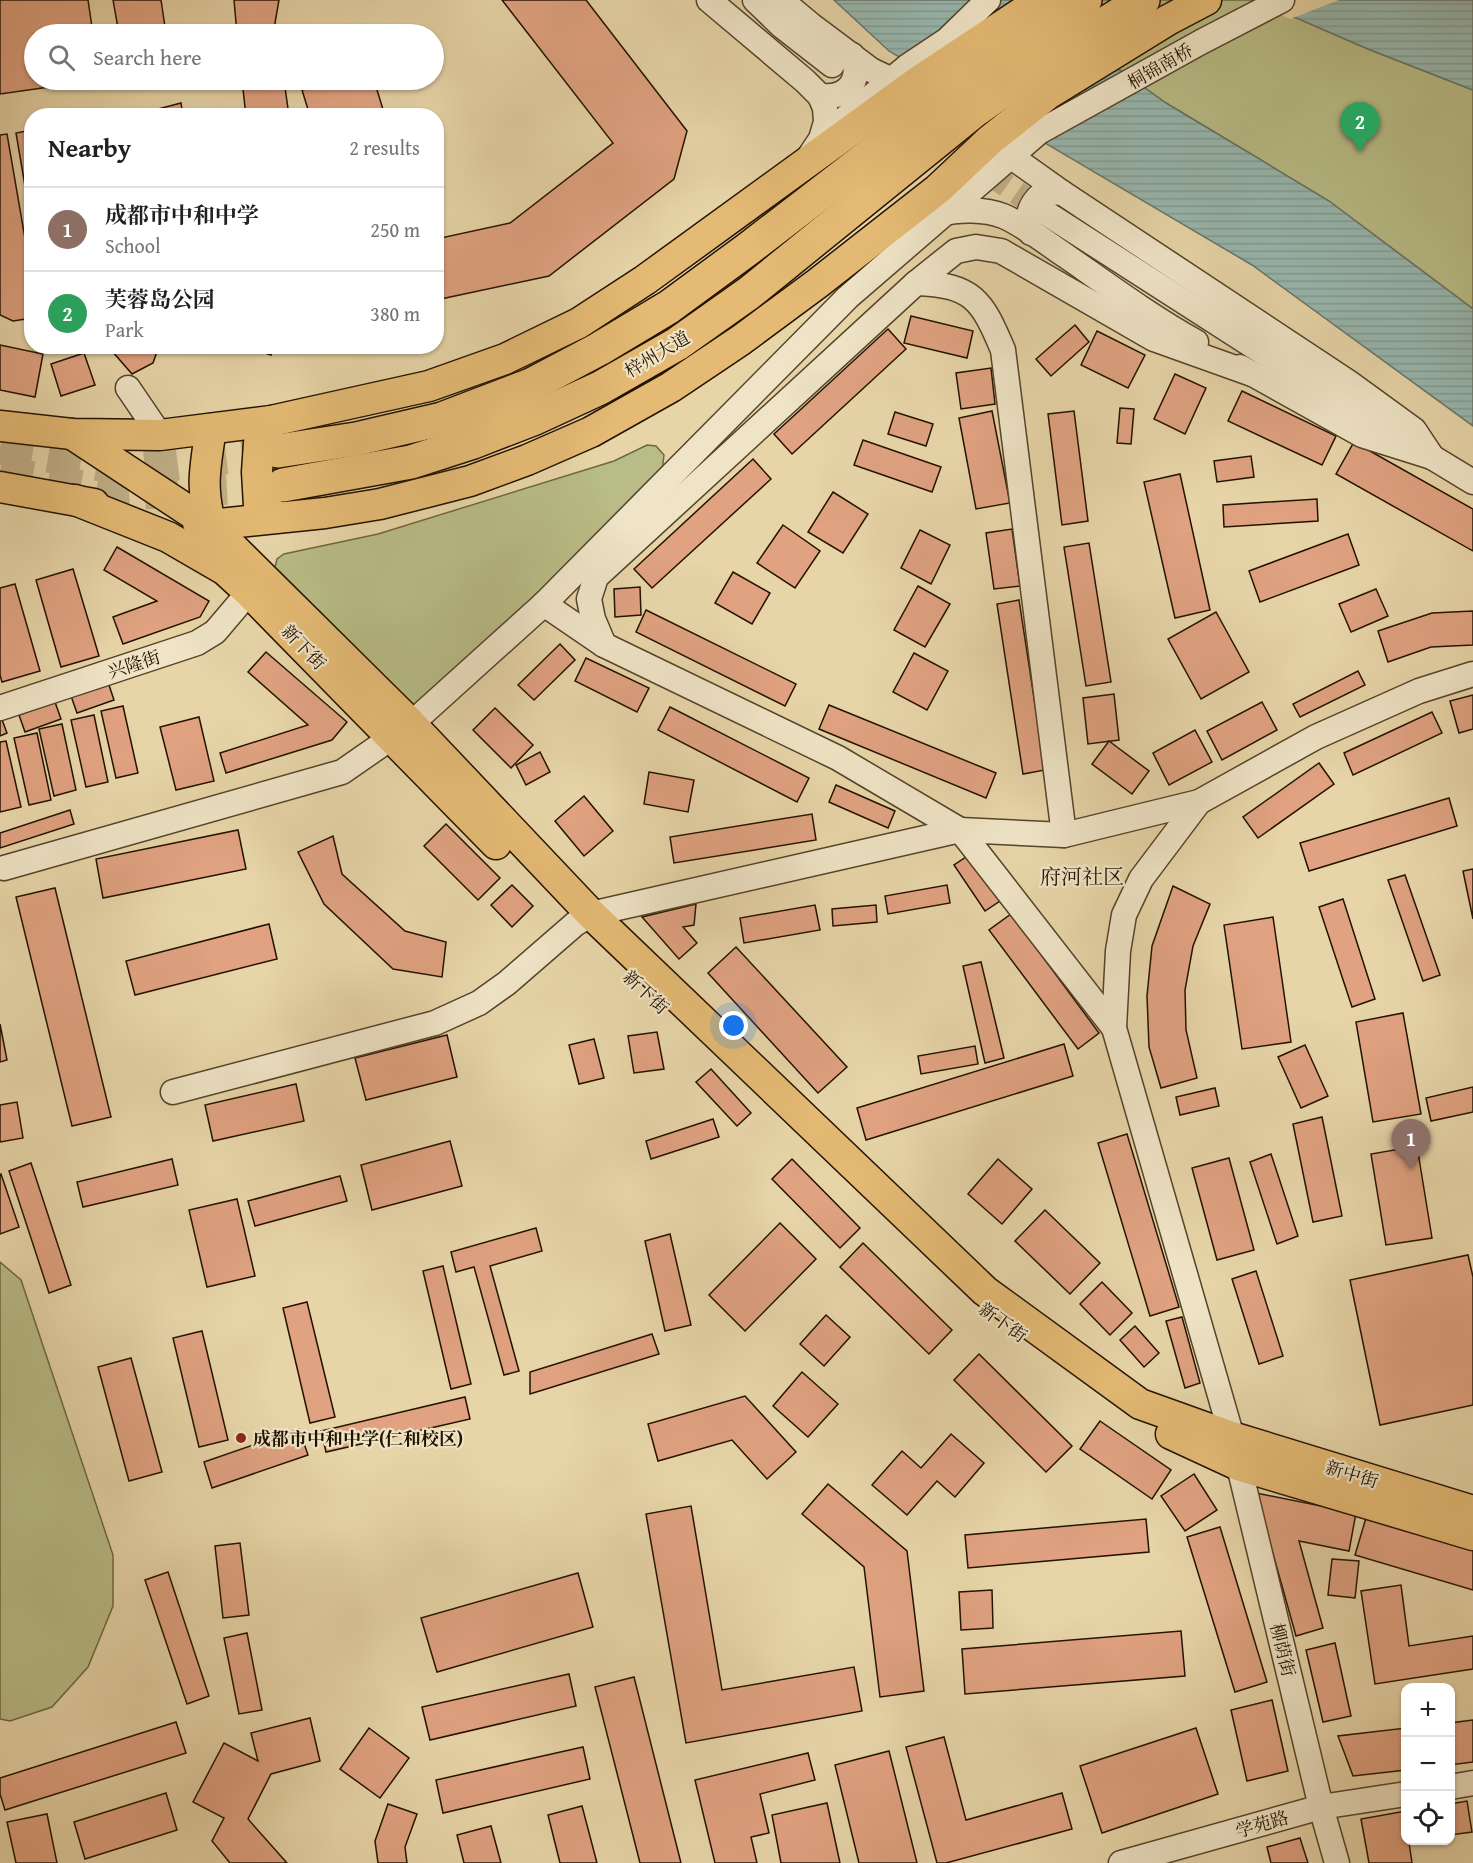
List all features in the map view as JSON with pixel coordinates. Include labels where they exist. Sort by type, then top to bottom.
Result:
[{"type":"highway","points":[[927,85],[1013,45],[1085,0]]},
{"type":"highway","points":[[927,85],[1040,65],[1143,0]]},
{"type":"highway","name":"梓州大道","points":[[275,436],[356,439],[442,419],[531,385],[599,349],[669,307],[704,282],[927,85]]},
{"type":"highway","name":"梓州大道","points":[[283,485],[411,462],[473,442],[535,418],[600,388],[677,344],[749,293],[927,85]]},
{"type":"main road","points":[[278,517],[259,506],[256,472],[259,443],[516,354],[579,323],[626,292],[813,151],[927,85],[1041,0]]},
{"type":"main road","name":"桐锦南桥","points":[[75,500],[210,525],[325,513],[380,504],[470,481],[527,460],[591,432],[671,387],[741,340],[1002,142],[1048,94],[1168,20],[1206,0]]},
{"type":"main road","points":[[0,426],[72,435],[160,435],[211,429],[275,436]]},
{"type":"main road","points":[[211,429],[203,476],[205,501],[210,525],[225,570]]},
{"type":"main road","name":"新下街","points":[[72,435],[210,525],[402,731],[583,919],[974,1302],[1130,1415],[1235,1451]]},
{"type":"main road","points":[[0,487],[75,500]]},
{"type":"main road","name":"新下街","points":[[75,500],[168,537],[225,570],[402,731]]},
{"type":"main road","name":"新中街","points":[[1235,1451],[1473,1511]]},
{"type":"main road","name":"新中街","points":[[1235,1451],[1473,1535]]},
{"type":"street","points":[[709,0],[820,96],[825,108],[826,122],[813,151]]},
{"type":"street","points":[[755,0],[782,26],[842,60],[856,65],[852,85],[844,92],[833,98],[820,96]]},
{"type":"street","points":[[781,0],[842,60],[927,85],[946,40],[988,0]]},
{"type":"street","name":"桐锦南桥","points":[[4,868],[342,772],[402,731],[544,604],[848,297],[945,213],[1002,142],[1039,132],[1282,0]]},
{"type":"street","points":[[1002,142],[1060,192],[1348,382],[1413,430],[1432,457]]},
{"type":"street","points":[[1031,233],[1028,223],[1032,205],[1042,194],[1060,192]]},
{"type":"street","points":[[885,229],[945,213],[989,212],[1004,217],[1170,327],[1252,374],[1362,435],[1432,457]]},
{"type":"street","points":[[1049,215],[1323,391],[1473,482]]},
{"type":"street","points":[[604,645],[593,620],[589,598],[596,577],[915,283],[956,251],[976,247],[1001,251],[1154,339],[1252,374]]},
{"type":"street","points":[[915,283],[937,284],[959,289],[976,299],[990,319],[1003,350],[1064,835]]},
{"type":"street","points":[[128,388],[160,435]]},
{"type":"street","name":"兴隆街","points":[[0,708],[197,643],[215,632],[249,592]]},
{"type":"street","points":[[544,604],[604,645],[838,758],[960,830],[1114,1028]]},
{"type":"street","points":[[173,1092],[435,1023],[479,1004],[583,919],[960,830],[1064,835],[1199,802],[1317,737],[1419,692],[1473,674]]},
{"type":"street","points":[[1114,1028],[1118,951],[1124,915],[1141,879],[1199,802]]},
{"type":"street","name":"柳荫街","points":[[1114,1028],[1235,1451],[1321,1807],[1337,1863]]},
{"type":"street","points":[[1455,1786],[1473,1783]]},
{"type":"street","name":"学苑路","points":[[1121,1863],[1321,1807],[1401,1795]]},
{"type":"green space","points":[[1029,0],[1255,0],[1368,49],[1473,90],[1473,309],[1329,201],[1166,103],[1068,33]]},
{"type":"green space","points":[[647,445],[656,446],[664,455],[662,472],[414,715],[274,571],[277,559],[284,554],[378,534],[614,461]]},
{"type":"green space","points":[[0,1262],[21,1280],[113,1555],[113,1606],[88,1667],[52,1707],[10,1721],[0,1719]]},
{"type":"water","points":[[834,0],[1029,0],[1068,33],[1166,103],[1329,201],[1473,309],[1473,426],[1252,265],[889,51]]},
{"type":"water","points":[[1255,0],[1473,0],[1473,90],[1368,49]]},
{"type":"pier","points":[[1252,0],[1339,0],[1290,19]]},
{"type":"building","points":[[0,0],[88,0],[92,24],[24,24],[24,90],[28,90],[0,94]]},
{"type":"building","points":[[113,0],[161,0],[165,24],[117,24]]},
{"type":"building","points":[[234,0],[279,0],[275,24],[236,24]]},
{"type":"building","points":[[502,0],[586,0],[687,131],[674,179],[549,276],[444,298],[444,237],[510,223],[613,143]]},
{"type":"building","points":[[243,90],[285,90],[288,108],[245,108]]},
{"type":"building","points":[[302,90],[377,90],[383,108],[308,108]]},
{"type":"building","points":[[181,103],[182,108],[162,108]]},
{"type":"building","points":[[24,132],[24,180],[16,133]]},
{"type":"building","points":[[7,134],[24,233],[24,319],[13,321],[0,315],[0,135]]},
{"type":"building","points":[[911,316],[973,331],[967,358],[904,343]]},
{"type":"building","points":[[1075,325],[1089,342],[1051,376],[1036,359]]},
{"type":"building","points":[[888,329],[906,349],[792,454],[774,434]]},
{"type":"building","points":[[1097,331],[1145,355],[1128,388],[1081,365]]},
{"type":"building","points":[[0,345],[24,350],[24,354],[43,354],[35,397],[0,390]]},
{"type":"building","points":[[84,354],[95,385],[61,396],[51,364]]},
{"type":"building","points":[[115,354],[156,354],[153,363],[132,374]]},
{"type":"building","points":[[991,368],[995,404],[961,409],[956,373]]},
{"type":"building","points":[[1175,374],[1206,388],[1185,434],[1154,419]]},
{"type":"building","points":[[1242,391],[1336,436],[1322,465],[1228,421]]},
{"type":"building","points":[[1120,408],[1134,409],[1131,444],[1117,443]]},
{"type":"building","points":[[992,411],[1010,503],[976,509],[959,418]]},
{"type":"building","points":[[1074,411],[1088,521],[1062,525],[1048,414]]},
{"type":"building","points":[[895,412],[933,424],[926,446],[888,434]]},
{"type":"building","points":[[863,440],[941,467],[932,492],[854,465]]},
{"type":"building","points":[[1354,442],[1473,509],[1473,551],[1336,474]]},
{"type":"building","points":[[1251,456],[1254,477],[1217,482],[1214,461]]},
{"type":"building","points":[[753,459],[771,479],[652,588],[634,569]]},
{"type":"building","points":[[1180,474],[1210,610],[1175,618],[1144,482]]},
{"type":"building","points":[[833,492],[868,514],[843,553],[808,532]]},
{"type":"building","points":[[1317,499],[1318,521],[1224,527],[1223,505]]},
{"type":"building","points":[[783,525],[820,551],[795,588],[757,563]]},
{"type":"building","points":[[1012,529],[1020,586],[994,589],[986,533]]},
{"type":"building","points":[[920,530],[950,545],[931,584],[901,568]]},
{"type":"building","points":[[1348,534],[1359,565],[1260,602],[1249,571]]},
{"type":"building","points":[[1089,543],[1111,682],[1086,686],[1064,547]]},
{"type":"building","points":[[117,547],[209,601],[200,617],[123,644],[113,617],[157,601],[104,570]]},
{"type":"building","points":[[73,569],[99,656],[61,667],[36,580]]},
{"type":"building","points":[[733,572],[770,593],[752,624],[715,603]]},
{"type":"building","points":[[15,584],[40,671],[2,682],[0,675],[0,588]]},
{"type":"building","points":[[918,586],[950,604],[925,647],[894,630]]},
{"type":"building","points":[[640,587],[641,615],[615,617],[614,589]]},
{"type":"building","points":[[1376,589],[1388,616],[1351,632],[1339,604]]},
{"type":"building","points":[[1019,600],[1045,770],[1023,774],[997,604]]},
{"type":"building","points":[[646,610],[796,684],[785,706],[636,632]]},
{"type":"building","points":[[1473,611],[1473,645],[1431,647],[1388,662],[1378,631],[1432,613]]},
{"type":"building","points":[[1216,612],[1249,672],[1201,699],[1168,639]]},
{"type":"building","points":[[560,644],[575,660],[534,700],[518,685]]},
{"type":"building","points":[[266,652],[347,722],[332,740],[226,773],[220,753],[308,725],[248,672]]},
{"type":"building","points":[[914,653],[948,671],[927,710],[893,692]]},
{"type":"building","points":[[586,658],[649,688],[637,712],[575,681]]},
{"type":"building","points":[[1358,671],[1365,685],[1300,717],[1293,704]]},
{"type":"building","points":[[108,682],[114,700],[77,713],[71,696]]},
{"type":"building","points":[[1114,694],[1119,740],[1088,744],[1083,698]]},
{"type":"building","points":[[1473,695],[1473,729],[1459,733],[1450,701]]},
{"type":"building","points":[[55,702],[61,719],[25,732],[19,715]]},
{"type":"building","points":[[1262,702],[1277,730],[1222,760],[1207,731]]},
{"type":"building","points":[[829,705],[996,773],[986,798],[819,729]]},
{"type":"building","points":[[123,706],[138,773],[116,778],[101,711]]},
{"type":"building","points":[[670,707],[809,778],[797,802],[658,730]]},
{"type":"building","points":[[495,708],[533,745],[511,768],[473,730]]},
{"type":"building","points":[[1432,712],[1442,733],[1353,775],[1344,753]]},
{"type":"building","points":[[94,715],[108,782],[86,787],[71,720]]},
{"type":"building","points":[[0,717],[7,733],[0,736]]},
{"type":"building","points":[[199,717],[214,781],[176,790],[160,727]]},
{"type":"building","points":[[62,724],[76,790],[54,796],[39,729]]},
{"type":"building","points":[[1195,730],[1212,762],[1169,785],[1153,753]]},
{"type":"building","points":[[37,733],[51,800],[29,805],[14,738]]},
{"type":"building","points":[[6,741],[21,807],[0,812],[0,742]]},
{"type":"building","points":[[1109,741],[1149,771],[1132,794],[1092,764]]},
{"type":"building","points":[[540,752],[550,772],[526,785],[516,765]]},
{"type":"building","points":[[1319,763],[1334,784],[1258,838],[1243,817]]},
{"type":"building","points":[[649,772],[694,780],[688,812],[644,804]]},
{"type":"building","points":[[836,785],[895,811],[888,828],[829,802]]},
{"type":"building","points":[[584,796],[613,831],[584,856],[555,821]]},
{"type":"building","points":[[1449,798],[1457,826],[1309,871],[1300,843]]},
{"type":"building","points":[[70,810],[74,824],[0,848],[0,833]]},
{"type":"building","points":[[812,814],[816,840],[674,863],[670,837]]},
{"type":"building","points":[[446,824],[500,878],[478,900],[424,846]]},
{"type":"building","points":[[238,830],[246,869],[103,898],[96,859]]},
{"type":"building","points":[[333,836],[342,874],[405,931],[446,942],[442,977],[393,969],[324,904],[298,852]]},
{"type":"building","points":[[972,853],[1003,899],[985,911],[954,865]]},
{"type":"building","points":[[1473,869],[1473,919],[1463,871]]},
{"type":"building","points":[[1405,875],[1440,975],[1423,981],[1388,880]]},
{"type":"building","points":[[512,885],[533,906],[512,927],[491,905]]},
{"type":"building","points":[[947,885],[950,903],[888,914],[885,896]]},
{"type":"building","points":[[1173,886],[1210,904],[1193,946],[1185,990],[1186,1030],[1197,1078],[1161,1088],[1149,1047],[1147,996],[1152,946]]},
{"type":"building","points":[[55,888],[111,1117],[72,1126],[16,897]]},
{"type":"building","points":[[1343,899],[1375,999],[1352,1007],[1319,907]]},
{"type":"building","points":[[696,904],[694,925],[683,927],[697,943],[679,959],[642,917]]},
{"type":"building","points":[[815,905],[820,930],[744,943],[740,918]]},
{"type":"building","points":[[876,905],[877,922],[833,926],[832,909]]},
{"type":"building","points":[[1011,914],[1099,1033],[1078,1049],[989,930]]},
{"type":"building","points":[[1273,917],[1291,1042],[1242,1049],[1224,925]]},
{"type":"building","points":[[269,924],[277,959],[135,995],[126,961]]},
{"type":"building","points":[[736,947],[847,1067],[818,1093],[708,973]]},
{"type":"building","points":[[981,962],[1004,1058],[985,1063],[963,966]]},
{"type":"building","points":[[1403,1013],[1421,1114],[1373,1122],[1356,1022]]},
{"type":"building","points":[[0,1024],[7,1060],[0,1062]]},
{"type":"building","points":[[657,1032],[664,1069],[634,1073],[628,1036]]},
{"type":"building","points":[[447,1035],[457,1077],[366,1100],[355,1058]]},
{"type":"building","points":[[594,1039],[604,1078],[579,1084],[569,1045]]},
{"type":"building","points":[[1064,1044],[1073,1076],[866,1140],[857,1108]]},
{"type":"building","points":[[1305,1045],[1328,1096],[1301,1108],[1278,1057]]},
{"type":"building","points":[[975,1046],[978,1064],[921,1074],[918,1056]]},
{"type":"building","points":[[711,1069],[751,1113],[737,1126],[696,1082]]},
{"type":"building","points":[[296,1084],[304,1121],[213,1141],[205,1105]]},
{"type":"building","points":[[1473,1087],[1473,1112],[1431,1121],[1426,1098]]},
{"type":"building","points":[[1215,1088],[1219,1106],[1180,1115],[1176,1097]]},
{"type":"building","points":[[17,1102],[23,1138],[0,1142],[0,1105]]},
{"type":"building","points":[[1322,1117],[1342,1216],[1313,1222],[1293,1124]]},
{"type":"building","points":[[713,1119],[719,1137],[651,1159],[646,1141]]},
{"type":"building","points":[[1127,1134],[1179,1307],[1150,1316],[1098,1143]]},
{"type":"building","points":[[450,1141],[462,1186],[372,1210],[361,1165]]},
{"type":"building","points":[[1417,1146],[1432,1238],[1386,1245],[1371,1154]]},
{"type":"building","points":[[1271,1154],[1298,1236],[1277,1244],[1250,1162]]},
{"type":"building","points":[[1229,1158],[1254,1250],[1217,1260],[1192,1168]]},
{"type":"building","points":[[172,1159],[178,1185],[83,1207],[77,1182]]},
{"type":"building","points":[[792,1159],[860,1228],[840,1248],[772,1179]]},
{"type":"building","points":[[998,1159],[1032,1189],[1002,1224],[968,1194]]},
{"type":"building","points":[[31,1163],[71,1285],[49,1293],[9,1171]]},
{"type":"building","points":[[0,1175],[19,1227],[0,1234]]},
{"type":"building","points":[[340,1176],[347,1201],[255,1226],[248,1201]]},
{"type":"building","points":[[237,1199],[255,1276],[207,1287],[189,1210]]},
{"type":"building","points":[[1045,1210],[1100,1263],[1070,1294],[1015,1241]]},
{"type":"building","points":[[780,1223],[816,1259],[745,1331],[709,1295]]},
{"type":"building","points":[[536,1228],[542,1251],[490,1266],[519,1371],[504,1375],[474,1267],[456,1272],[451,1252]]},
{"type":"building","points":[[670,1234],[691,1325],[665,1331],[645,1241]]},
{"type":"building","points":[[863,1243],[952,1330],[929,1354],[840,1267]]},
{"type":"building","points":[[1468,1255],[1473,1277],[1473,1405],[1380,1425],[1350,1280]]},
{"type":"building","points":[[443,1266],[471,1384],[451,1389],[423,1271]]},
{"type":"building","points":[[1256,1271],[1283,1356],[1259,1364],[1232,1279]]},
{"type":"building","points":[[1102,1282],[1132,1313],[1110,1335],[1080,1304]]},
{"type":"building","points":[[307,1302],[335,1417],[310,1423],[283,1308]]},
{"type":"building","points":[[826,1315],[850,1337],[824,1366],[800,1344]]},
{"type":"building","points":[[1182,1317],[1200,1383],[1185,1388],[1166,1321]]},
{"type":"building","points":[[1135,1326],[1159,1353],[1144,1367],[1120,1340]]},
{"type":"building","points":[[202,1331],[228,1440],[199,1447],[173,1338]]},
{"type":"building","points":[[652,1334],[659,1354],[530,1394],[530,1372]]},
{"type":"building","points":[[979,1354],[1072,1446],[1046,1472],[954,1380]]},
{"type":"building","points":[[131,1358],[162,1472],[129,1481],[98,1367]]},
{"type":"building","points":[[802,1372],[838,1404],[808,1437],[773,1406]]},
{"type":"building","points":[[745,1396],[796,1452],[767,1479],[732,1440],[658,1461],[648,1424]]},
{"type":"building","points":[[465,1397],[470,1419],[326,1452],[321,1431]]},
{"type":"building","points":[[1100,1421],[1171,1470],[1152,1499],[1080,1449]]},
{"type":"building","points":[[299,1429],[308,1455],[212,1488],[204,1462]]},
{"type":"building","points":[[951,1434],[984,1463],[955,1497],[937,1481],[907,1515],[872,1485],[902,1451],[921,1468]]},
{"type":"building","points":[[1194,1474],[1217,1510],[1185,1531],[1161,1496]]},
{"type":"building","points":[[828,1484],[907,1551],[924,1691],[880,1697],[864,1567],[802,1514]]},
{"type":"building","points":[[1256,1493],[1356,1513],[1349,1551],[1299,1541],[1323,1628],[1296,1636]]},
{"type":"building","points":[[691,1506],[722,1690],[854,1667],[862,1711],[686,1743],[646,1514]]},
{"type":"building","points":[[1368,1511],[1473,1542],[1473,1590],[1355,1555]]},
{"type":"building","points":[[1146,1519],[1149,1552],[968,1568],[965,1535]]},
{"type":"building","points":[[1220,1527],[1267,1682],[1235,1692],[1187,1537]]},
{"type":"building","points":[[240,1543],[249,1615],[223,1618],[215,1546]]},
{"type":"building","points":[[1332,1559],[1359,1561],[1355,1598],[1328,1595]]},
{"type":"building","points":[[168,1572],[209,1696],[187,1704],[145,1580]]},
{"type":"building","points":[[578,1573],[593,1627],[437,1672],[421,1618]]},
{"type":"building","points":[[1401,1585],[1409,1646],[1473,1636],[1473,1669],[1375,1684],[1361,1591]]},
{"type":"building","points":[[992,1590],[993,1628],[961,1630],[959,1592]]},
{"type":"building","points":[[1181,1631],[1185,1676],[965,1694],[962,1649]]},
{"type":"building","points":[[247,1633],[262,1710],[239,1714],[224,1638]]},
{"type":"building","points":[[1335,1643],[1351,1716],[1323,1722],[1306,1650]]},
{"type":"building","points":[[569,1674],[576,1706],[430,1740],[422,1707]]},
{"type":"building","points":[[634,1677],[681,1863],[640,1863],[595,1687]]},
{"type":"building","points":[[1272,1700],[1288,1771],[1247,1781],[1231,1710]]},
{"type":"building","points":[[310,1718],[320,1761],[271,1774],[248,1819],[287,1863],[230,1863],[212,1841],[224,1818],[193,1802],[224,1743],[258,1761],[251,1733]]},
{"type":"building","points":[[1473,1720],[1473,1762],[1455,1764],[1455,1722]]},
{"type":"building","points":[[176,1722],[186,1753],[5,1810],[0,1794],[0,1778]]},
{"type":"building","points":[[369,1728],[409,1758],[380,1798],[340,1769]]},
{"type":"building","points":[[1196,1728],[1218,1794],[1102,1833],[1080,1766]]},
{"type":"building","points":[[1401,1729],[1401,1771],[1353,1776],[1338,1736]]},
{"type":"building","points":[[944,1737],[966,1820],[1062,1793],[1072,1829],[946,1863],[937,1863],[906,1747]]},
{"type":"building","points":[[583,1747],[590,1779],[443,1813],[436,1780]]},
{"type":"building","points":[[889,1751],[917,1863],[859,1863],[835,1765]]},
{"type":"building","points":[[808,1753],[815,1780],[760,1794],[769,1833],[751,1837],[757,1863],[715,1863],[695,1780]]},
{"type":"building","points":[[166,1793],[177,1830],[85,1859],[74,1822]]},
{"type":"building","points":[[1467,1801],[1472,1832],[1455,1834],[1455,1803]]},
{"type":"building","points":[[827,1803],[840,1863],[781,1863],[772,1815]]},
{"type":"building","points":[[388,1804],[417,1814],[405,1847],[407,1863],[378,1863],[375,1841]]},
{"type":"building","points":[[582,1806],[597,1863],[560,1863],[548,1815]]},
{"type":"building","points":[[1401,1812],[1401,1845],[1409,1845],[1412,1863],[1369,1863],[1361,1819]]},
{"type":"building","points":[[47,1814],[57,1863],[16,1863],[7,1822]]},
{"type":"building","points":[[491,1826],[501,1863],[464,1863],[457,1835]]},
{"type":"building","points":[[1300,1838],[1308,1863],[1271,1863],[1267,1847]]},
{"type":"tunnel","points":[[928,131],[1049,215]]},
{"type":"tunnel","points":[[0,448],[131,470],[278,451]]},
{"type":"tunnel","points":[[0,472],[123,494],[283,485]]},
{"type":"place","name":"芙蓉岛公园","points":[[1360,152]]},
{"type":"place","name":"成都市中和中学","points":[[1411,1169]]},
{"type":"place","name":"成都市中和中学(仁和校区)","points":[[241,1438]]},
{"type":"district","name":"府河社区","points":[[1082,876]]}]
